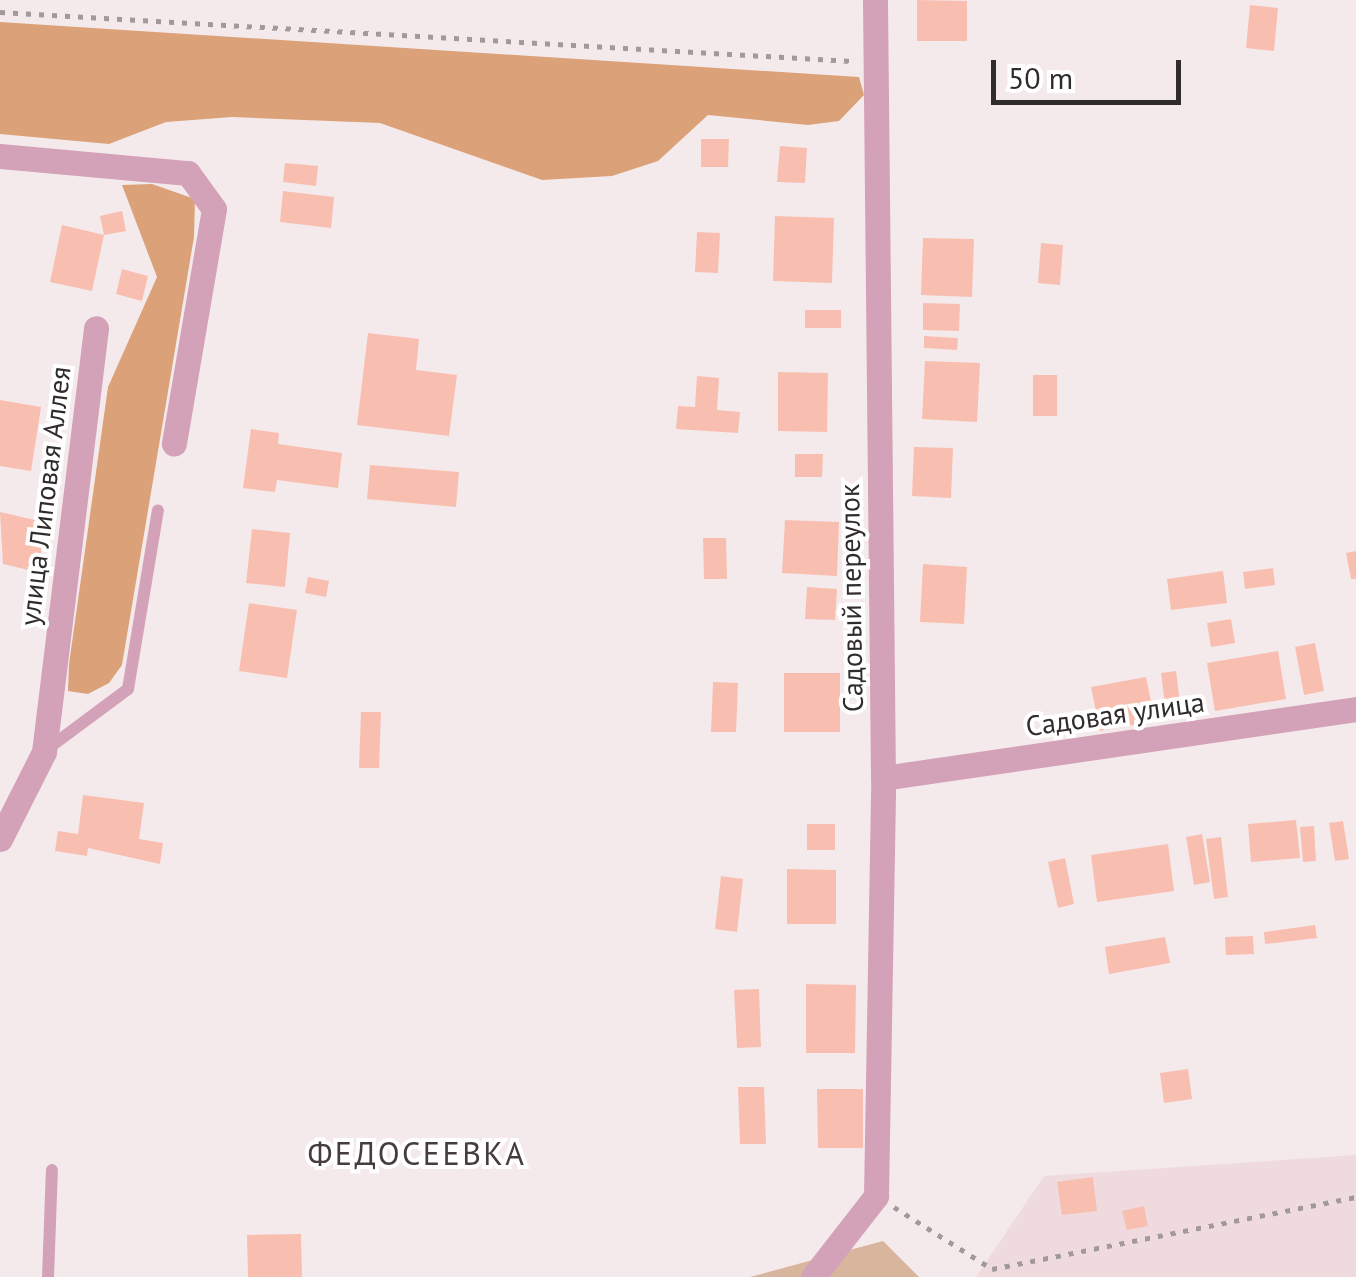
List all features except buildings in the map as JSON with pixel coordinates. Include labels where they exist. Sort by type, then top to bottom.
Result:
[{"type":"street","name":"Садовый переулок","points":[[874,0],[883,778],[876,1196]]},
{"type":"street","points":[[0,156],[188,173],[214,208],[174,444]]},
{"type":"street","name":"улица Липовая Аллея","points":[[0,839],[44,752],[96,328]]},
{"type":"street","name":"Садовая улица","points":[[883,778],[1356,708]]},
{"type":"street","points":[[813,1277],[876,1196]]},
{"type":"lane","points":[[44,752],[128,689],[158,510]]},
{"type":"lane","points":[[48,1277],[52,1170]]},
{"type":"path","points":[[0,12],[875,62]]},
{"type":"path","points":[[876,1196],[992,1268],[1356,1197]]},
{"type":"shaded area","points":[[0,22],[859,77],[864,95],[839,121],[808,125],[708,115],[658,161],[612,176],[542,180],[380,123],[232,117],[166,122],[109,144],[0,134]]},
{"type":"shaded area","points":[[152,184],[195,199],[194,237],[122,665],[109,683],[88,694],[68,691],[69,664],[108,387],[157,277],[122,185]]},
{"type":"shaded area","points":[[1356,1155],[1356,1277],[976,1277],[1044,1176]]},
{"type":"shaded area","points":[[883,1241],[919,1277],[750,1277]]},
{"type":"district","name":"ФЕДОСЕЕВКА","points":[[417,1153]]}]
